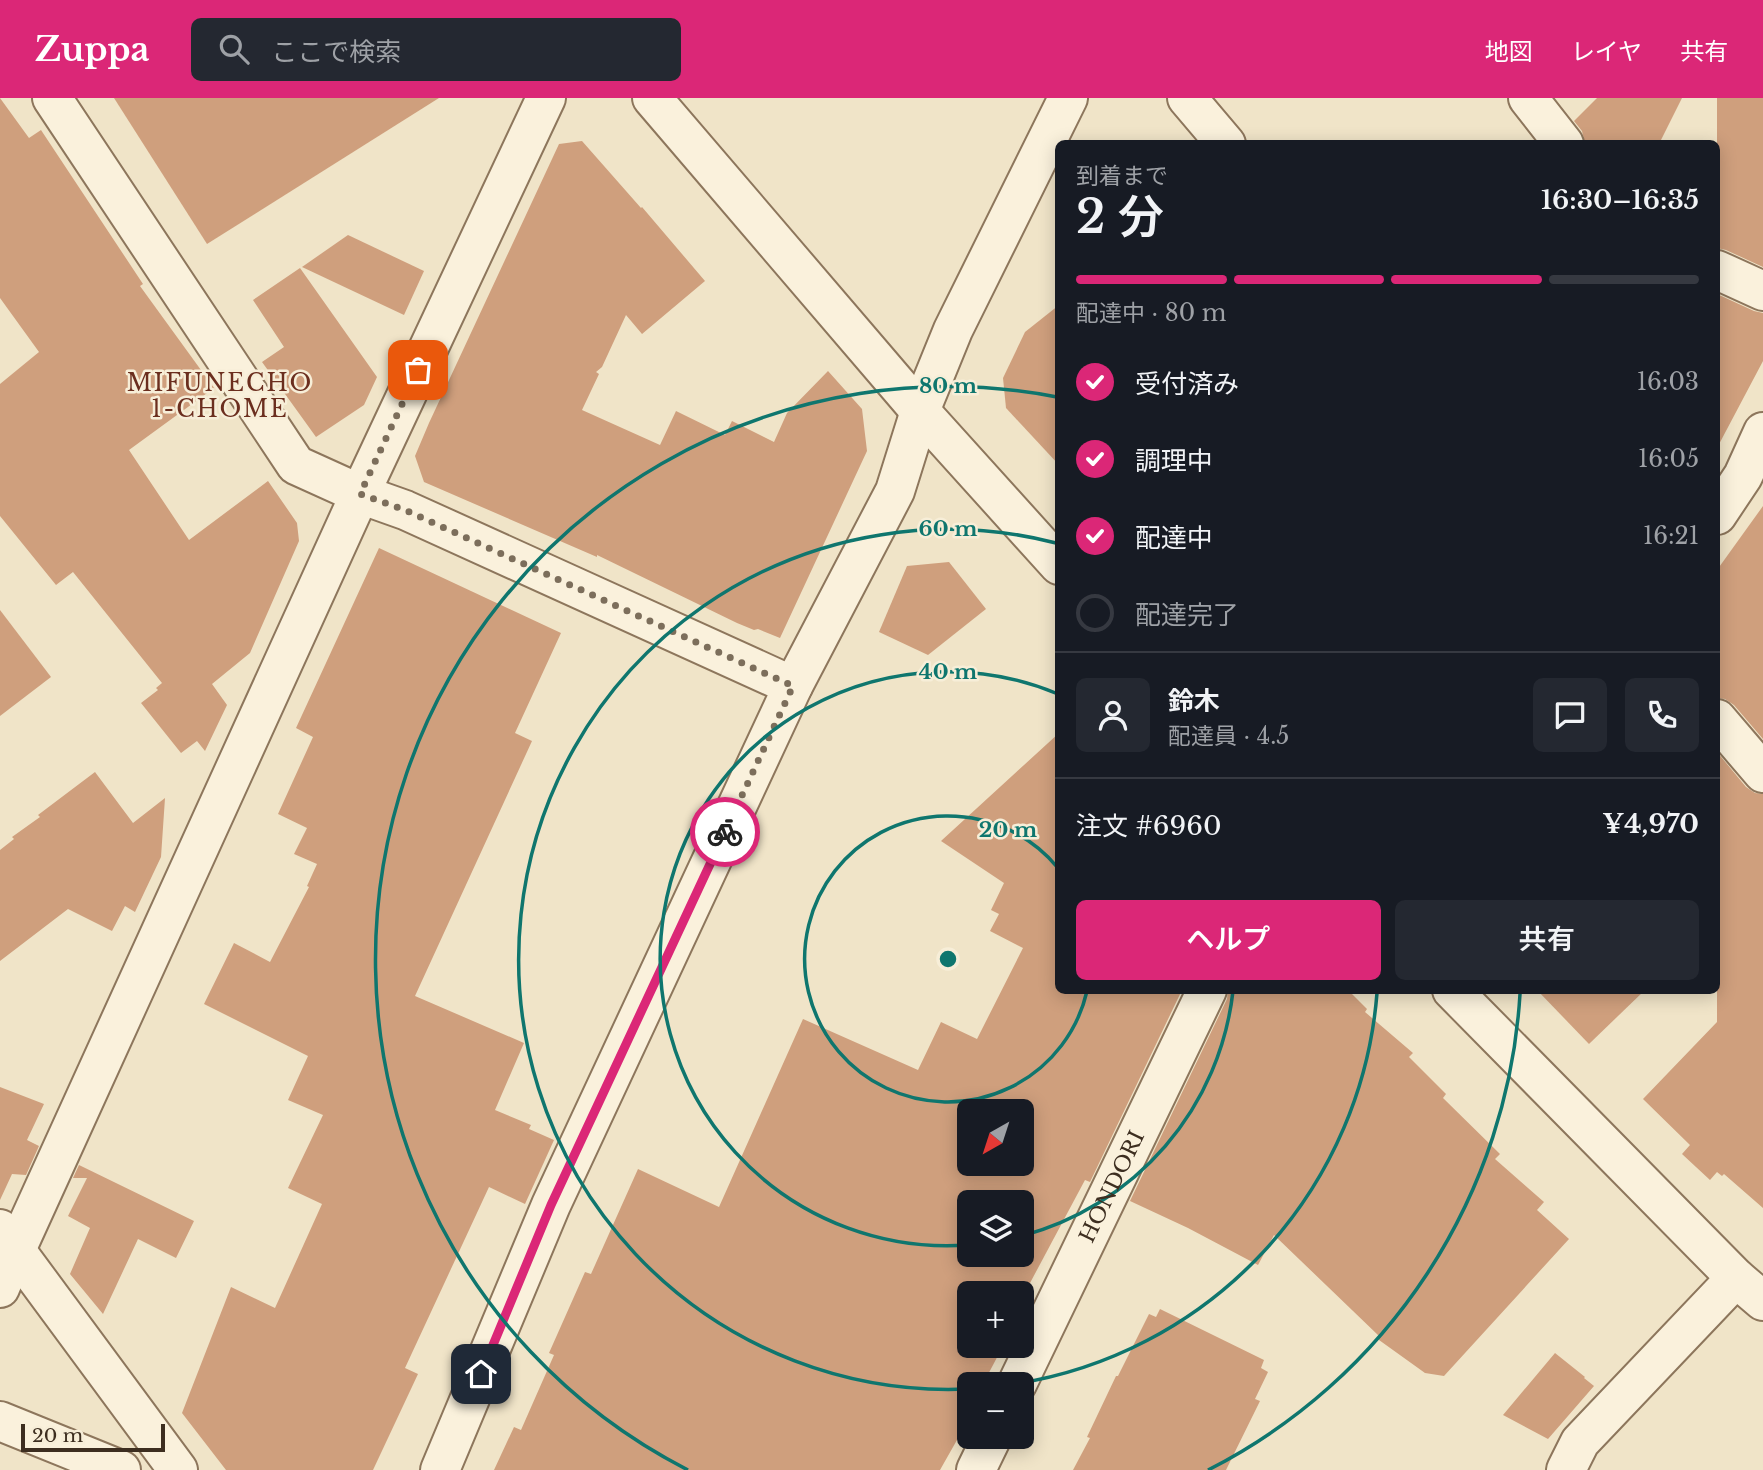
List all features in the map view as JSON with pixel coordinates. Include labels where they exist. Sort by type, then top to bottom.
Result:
[{"type":"street","points":[[52,98],[296,465],[360,494],[405,510],[793,686]]},
{"type":"street","points":[[0,1288],[8,1239],[546,98]]},
{"type":"street","points":[[652,98],[920,411],[1055,561]]},
{"type":"street","points":[[440,1470],[551,1205],[793,686],[895,491],[920,411],[953,330],[1068,98]]},
{"type":"street","points":[[1187,98],[1223,140]]},
{"type":"street","points":[[1528,98],[1561,140]]},
{"type":"street","points":[[1720,271],[1763,291]]},
{"type":"street","points":[[1720,510],[1743,476],[1763,432]]},
{"type":"street","points":[[1720,723],[1763,773]]},
{"type":"street","name":"HONDORI","points":[[1023,1372],[1205,994]]},
{"type":"street","points":[[1456,994],[1750,1290],[1580,1442],[1566,1470]]},
{"type":"street","points":[[8,1239],[178,1470]]},
{"type":"street","points":[[0,1421],[121,1470]]},
{"type":"street","points":[[976,1470],[986,1449]]},
{"type":"building","points":[[0,98],[29,138],[41,130],[143,284],[140,286],[214,388],[129,450],[189,540],[268,481],[297,523],[299,541],[250,653],[212,684],[227,705],[205,751],[197,741],[181,753],[141,703],[158,690],[156,688],[162,683],[73,572],[56,585],[0,516],[0,384],[39,352],[0,298]]},
{"type":"building","points":[[114,98],[439,98],[207,244]]},
{"type":"building","points":[[1597,98],[1682,98],[1661,140],[1584,140],[1582,131],[1574,121]]},
{"type":"building","points":[[1717,98],[1763,98],[1763,267],[1720,249],[1720,140],[1717,140]]},
{"type":"building","points":[[582,141],[705,281],[642,334],[626,315],[602,367],[596,372],[599,374],[582,410],[660,445],[676,411],[725,435],[732,421],[774,442],[787,413],[828,371],[862,409],[867,451],[780,638],[737,623],[597,555],[424,482],[415,456],[429,423],[559,144]]},
{"type":"building","points":[[348,235],[424,271],[404,315],[302,267]]},
{"type":"building","points":[[300,268],[377,377],[364,405],[316,437],[262,362],[284,347],[253,300]]},
{"type":"building","points":[[1720,295],[1763,313],[1763,361],[1720,442]]},
{"type":"building","points":[[1055,308],[1055,461],[1006,408],[1003,378],[1025,332]]},
{"type":"building","points":[[1763,506],[1763,739],[1734,705],[1720,698],[1720,566]]},
{"type":"building","points":[[379,548],[561,633],[515,733],[532,741],[415,996],[524,1043],[495,1110],[531,1125],[529,1129],[554,1140],[525,1204],[489,1187],[405,1368],[418,1374],[373,1470],[226,1470],[182,1413],[231,1287],[275,1308],[322,1204],[288,1188],[323,1115],[288,1100],[308,1056],[204,1004],[234,943],[270,962],[309,887],[307,886],[317,864],[294,854],[307,828],[278,814],[313,737],[296,728]]},
{"type":"building","points":[[949,562],[986,609],[928,655],[879,632],[907,566]]},
{"type":"building","points":[[0,610],[51,677],[0,716]]},
{"type":"building","points":[[1055,737],[1055,994],[1180,994],[1090,1182],[1085,1180],[1031,1281],[957,1281],[957,1358],[997,1358],[989,1372],[957,1372],[957,1440],[940,1470],[494,1470],[514,1427],[521,1430],[554,1355],[549,1353],[585,1272],[591,1274],[638,1169],[719,1207],[803,1019],[918,1070],[941,1022],[977,1039],[1023,948],[990,931],[999,914],[991,910],[1004,883],[941,841]]},
{"type":"building","points":[[1720,756],[1746,787],[1755,793],[1763,794],[1763,1208],[1724,1174],[1722,1176],[1717,1172],[1710,1180],[1682,1154],[1690,1145],[1643,1099],[1717,1022],[1717,994],[1720,994]]},
{"type":"building","points":[[95,772],[133,823],[165,798],[161,857],[135,912],[125,906],[112,931],[68,909],[0,961],[0,850],[14,839],[12,837],[40,817],[38,815]]},
{"type":"building","points":[[1228,994],[1352,994],[1367,1009],[1365,1012],[1413,1053],[1409,1057],[1446,1094],[1443,1098],[1500,1154],[1495,1159],[1544,1202],[1537,1210],[1569,1239],[1444,1376],[1425,1373],[1379,1340],[1379,1336],[1274,1235],[1258,1265],[1130,1201]]},
{"type":"building","points":[[1541,994],[1641,994],[1589,1044]]},
{"type":"building","points":[[0,1087],[44,1104],[27,1140],[39,1146],[26,1175],[12,1174],[0,1200]]},
{"type":"building","points":[[79,1165],[194,1221],[176,1258],[138,1239],[103,1314],[70,1274],[90,1228],[68,1216],[87,1178],[73,1178]]},
{"type":"building","points":[[1160,1309],[1264,1360],[1261,1368],[1268,1372],[1255,1399],[1260,1401],[1226,1470],[1073,1470],[1090,1438],[1087,1437],[1116,1376],[1149,1314],[1156,1317]]},
{"type":"building","points":[[1555,1353],[1594,1386],[1548,1439],[1503,1415]]},
{"type":"way so far","points":[[418,370],[360,494],[405,510],[793,686],[725,832]]},
{"type":"district","name":"MIFUNECHO 1-CHOME","points":[[220,396]]},
{"type":"route","points":[[481,1374],[551,1205],[725,832]]}]
